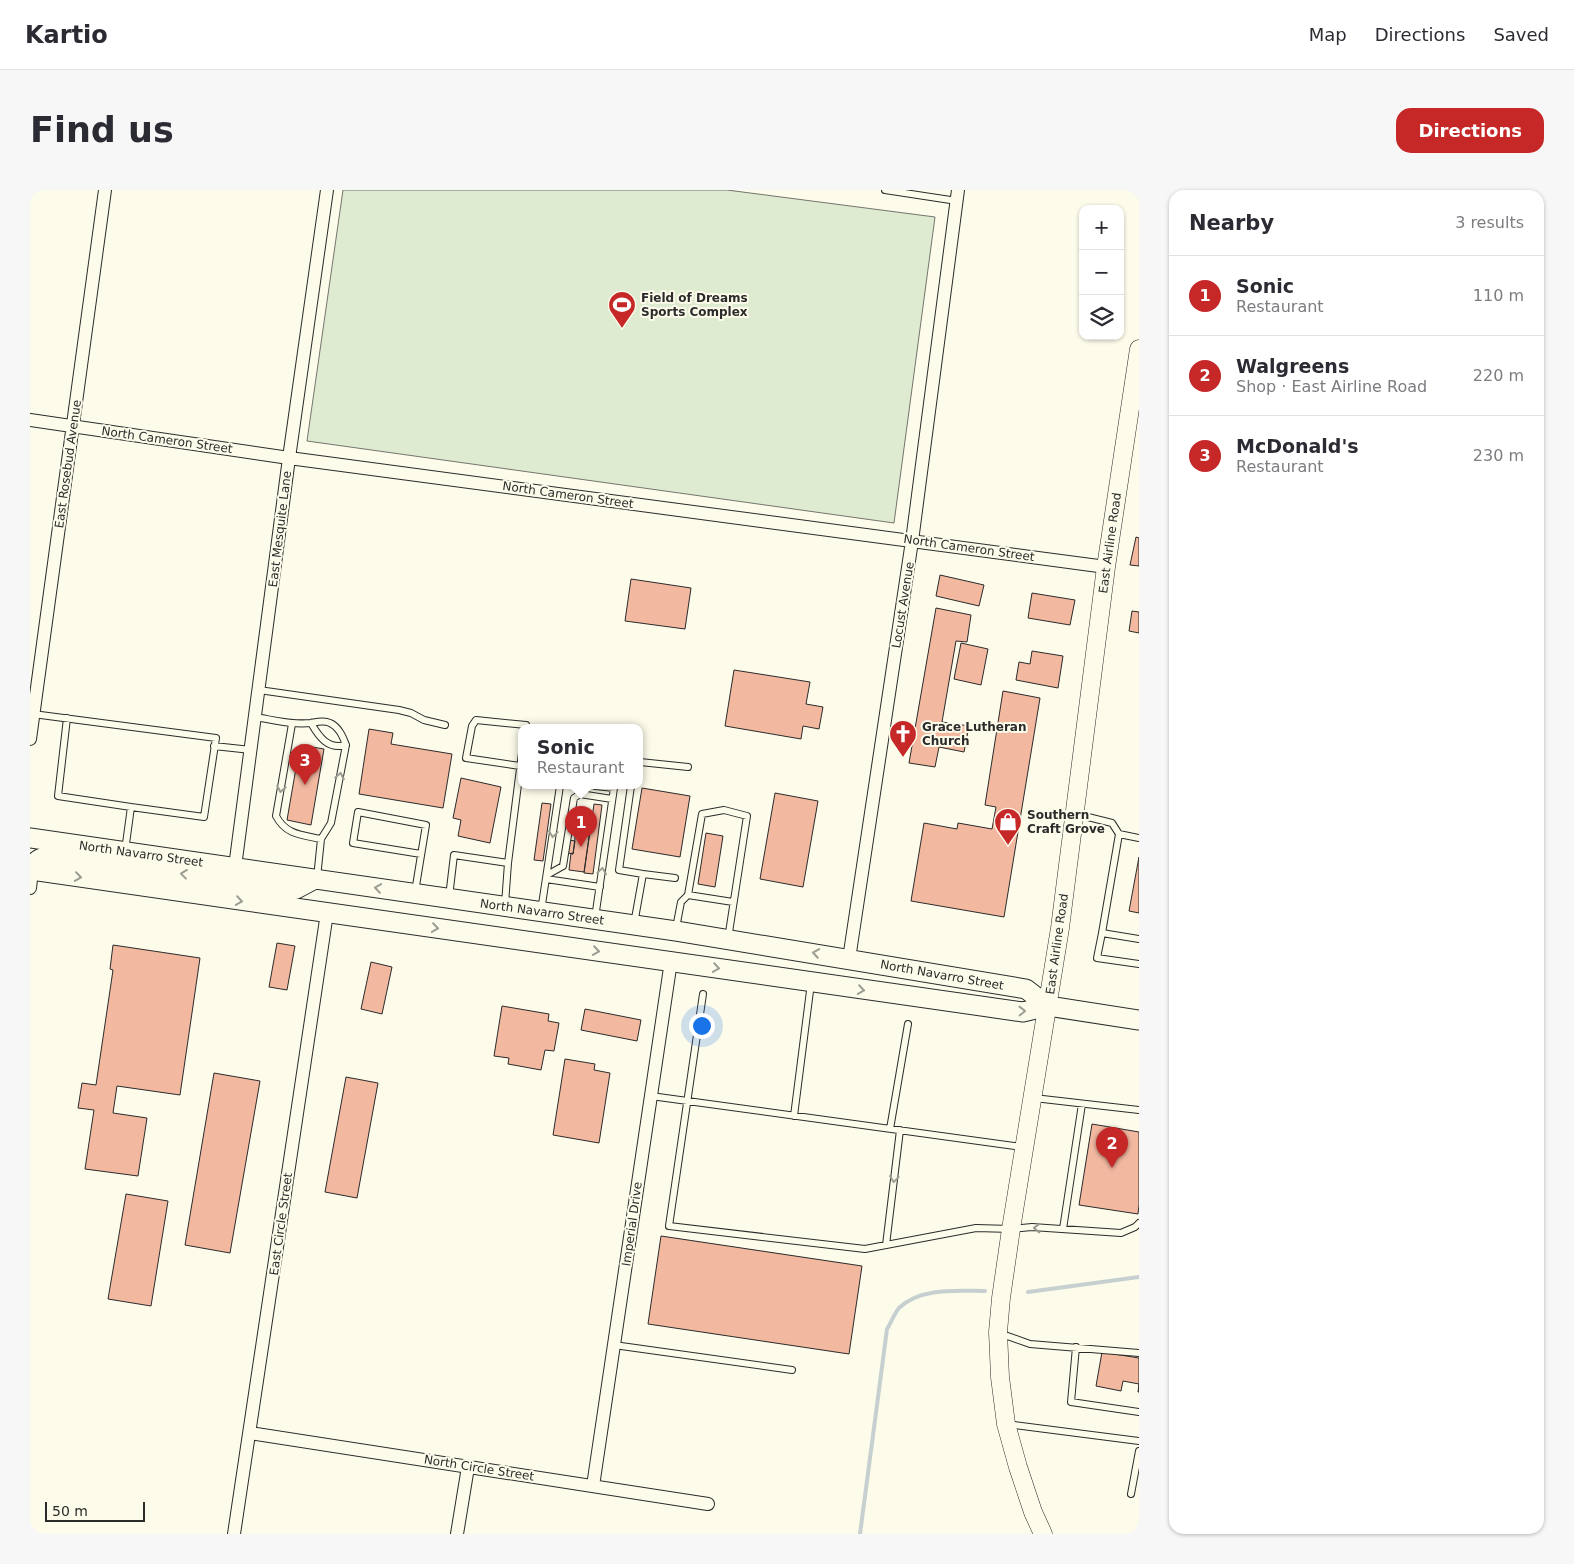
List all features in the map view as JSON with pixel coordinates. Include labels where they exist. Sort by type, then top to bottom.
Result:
[{"type":"main road","name":"East Airline Road","points":[[1044,1534],[1033,1512],[1006,1424],[1000,1377],[998,1332],[1011,1230],[1034,1098],[1060,928],[1106,567],[1139,348]]},
{"type":"main road","name":"North Navarro Street","points":[[30,838],[676,931],[849,959],[1026,989],[1048,1006]]},
{"type":"main road","points":[[31,876],[35,861],[49,856],[296,889],[317,879]]},
{"type":"main road","name":"North Navarro Street","points":[[31,876],[327,913],[1023,1012],[1048,1006],[1139,1020]]},
{"type":"street","name":"East Rosebud Avenue","points":[[30,739],[105,190]]},
{"type":"street","name":"East Mesquite Lane","points":[[235,868],[289,458],[327,190]]},
{"type":"street","name":"Locust Avenue","points":[[849,959],[912,541],[957,195]]},
{"type":"street","name":"North Cameron Street","points":[[30,420],[289,458],[1106,567]]},
{"type":"street","name":"East Circle Street","points":[[234,1534],[327,913]]},
{"type":"street","name":"Imperial Drive","points":[[593,1486],[671,961]]},
{"type":"street","name":"North Circle Street","points":[[250,1433],[708,1504]]},
{"type":"street","points":[[457,1534],[468,1467]]},
{"type":"lane","points":[[885,190],[957,195]]},
{"type":"lane","points":[[259,690],[398,710],[411,713],[424,720],[445,725]]},
{"type":"lane","points":[[33,714],[67,718],[216,738],[204,817],[58,796],[67,718]]},
{"type":"lane","points":[[255,717],[292,724],[321,721],[330,723],[341,732],[346,745],[331,823],[321,839],[317,879]]},
{"type":"lane","points":[[518,724],[476,720],[472,726],[466,758],[518,766]]},
{"type":"lane","points":[[311,723],[325,742],[338,747],[346,745]]},
{"type":"lane","points":[[292,724],[276,816],[280,824],[288,831],[321,839]]},
{"type":"lane","points":[[214,746],[251,750]]},
{"type":"lane","points":[[643,762],[688,767]]},
{"type":"lane","points":[[504,906],[518,782]]},
{"type":"lane","points":[[541,912],[560,789]]},
{"type":"lane","points":[[595,920],[614,789]]},
{"type":"lane","points":[[631,789],[619,870],[675,878]]},
{"type":"lane","points":[[547,877],[563,866],[574,798],[580,794],[612,799]]},
{"type":"lane","points":[[125,852],[130,807]]},
{"type":"lane","points":[[676,931],[681,902],[688,895],[702,814],[724,810],[747,816],[728,940]]},
{"type":"lane","points":[[415,893],[426,825],[358,812],[354,843],[421,854]]},
{"type":"lane","points":[[1075,814],[1112,823],[1119,834],[1097,958],[1139,964]]},
{"type":"lane","points":[[1119,834],[1139,838]]},
{"type":"lane","points":[[448,898],[454,855],[508,863]]},
{"type":"lane","points":[[633,925],[644,874]]},
{"type":"lane","points":[[547,877],[600,887]]},
{"type":"lane","points":[[688,895],[734,902]]},
{"type":"lane","points":[[1102,933],[1139,939]]},
{"type":"lane","points":[[794,1116],[811,982]]},
{"type":"lane","points":[[703,994],[669,1226],[865,1249],[976,1228],[1011,1230],[1032,1227],[1121,1233],[1135,1227],[1139,1223]]},
{"type":"lane","points":[[890,1129],[908,1024]]},
{"type":"lane","points":[[651,1096],[1026,1147]]},
{"type":"lane","points":[[1034,1098],[1139,1110]]},
{"type":"lane","points":[[1063,1229],[1082,1104]]},
{"type":"lane","points":[[886,1245],[900,1130]]},
{"type":"lane","points":[[998,1332],[1030,1344],[1139,1352]]},
{"type":"lane","points":[[614,1345],[792,1370]]},
{"type":"lane","points":[[1076,1347],[1071,1402],[1139,1412]]},
{"type":"lane","points":[[1006,1424],[1139,1441]]},
{"type":"lane","points":[[1131,1494],[1139,1452]]},
{"type":"green space","name":"Field of Dreams Sports Complex","points":[[343,190],[727,190],[935,217],[894,523],[307,441]]},
{"type":"building","points":[[1136,537],[1139,538],[1139,566],[1130,565]]},
{"type":"building","points":[[940,575],[984,585],[979,606],[936,596]]},
{"type":"building","points":[[631,579],[691,588],[685,629],[625,621]]},
{"type":"building","points":[[1032,593],[1075,600],[1070,625],[1028,618]]},
{"type":"building","points":[[936,608],[971,615],[967,642],[956,641],[942,722],[969,726],[964,752],[939,747],[935,767],[909,763]]},
{"type":"building","points":[[1132,611],[1139,612],[1139,633],[1129,631]]},
{"type":"building","points":[[961,643],[988,649],[981,685],[954,679]]},
{"type":"building","points":[[1032,651],[1063,656],[1058,688],[1016,680],[1019,662],[1030,664]]},
{"type":"building","points":[[734,670],[810,682],[806,704],[823,707],[819,729],[803,726],[801,739],[725,726]]},
{"type":"building","points":[[1003,691],[1040,698],[1004,917],[911,901],[924,823],[957,829],[958,823],[992,829],[996,807],[985,805]]},
{"type":"building","points":[[369,729],[393,733],[391,744],[452,754],[443,808],[359,794]]},
{"type":"building","points":[[300,745],[324,749],[311,825],[287,820]]},
{"type":"building","points":[[461,778],[501,787],[490,843],[458,836],[461,820],[453,818]]},
{"type":"building","points":[[642,789],[690,796],[680,857],[632,849]]},
{"type":"building","points":[[775,793],[818,801],[803,887],[760,879]]},
{"type":"building","points":[[542,803],[551,804],[543,861],[534,860]]},
{"type":"building","points":[[594,804],[602,805],[593,874],[584,873]]},
{"type":"building","points":[[578,814],[592,816],[584,872],[569,870]]},
{"type":"building","points":[[706,833],[723,836],[715,887],[698,884]]},
{"type":"building","points":[[569,840],[575,841],[573,854],[568,853]]},
{"type":"building","points":[[1139,857],[1139,913],[1129,911]]},
{"type":"building","points":[[277,943],[295,946],[287,990],[269,987]]},
{"type":"building","points":[[113,945],[200,958],[180,1095],[117,1086],[113,1113],[147,1118],[138,1176],[85,1169],[94,1110],[78,1108],[82,1083],[96,1085],[113,970],[110,969]]},
{"type":"building","points":[[371,962],[392,967],[382,1014],[361,1009]]},
{"type":"building","points":[[502,1006],[549,1014],[548,1021],[559,1023],[554,1051],[545,1050],[541,1070],[508,1064],[509,1058],[494,1056]]},
{"type":"building","points":[[585,1009],[641,1020],[637,1041],[581,1030]]},
{"type":"building","points":[[565,1059],[595,1064],[594,1070],[610,1073],[599,1143],[553,1135]]},
{"type":"building","points":[[214,1073],[260,1081],[230,1253],[185,1245]]},
{"type":"building","points":[[346,1077],[378,1083],[357,1198],[325,1192]]},
{"type":"building","points":[[1092,1124],[1139,1132],[1138,1214],[1079,1205]]},
{"type":"building","points":[[126,1194],[168,1201],[151,1306],[108,1299]]},
{"type":"building","points":[[661,1236],[862,1266],[849,1354],[648,1324]]},
{"type":"building","points":[[1102,1352],[1139,1358],[1139,1384],[1123,1381],[1121,1391],[1096,1386]]},
{"type":"waterway","points":[[1028,1292],[1139,1277]]},
{"type":"waterway","points":[[860,1534],[887,1329],[899,1308],[918,1296],[951,1291],[985,1291]]},
{"type":"place","name":"Field of Dreams Sports Complex","points":[[622,329]]},
{"type":"place","name":"Grace Lutheran Church","points":[[903,758]]},
{"type":"place","name":"McDonald's","points":[[305,785]]},
{"type":"place","name":"Southern Craft Grove","points":[[1008,846]]},
{"type":"place","name":"Sonic","points":[[581,847]]},
{"type":"place","name":"Walgreens","points":[[1112,1168]]}]
